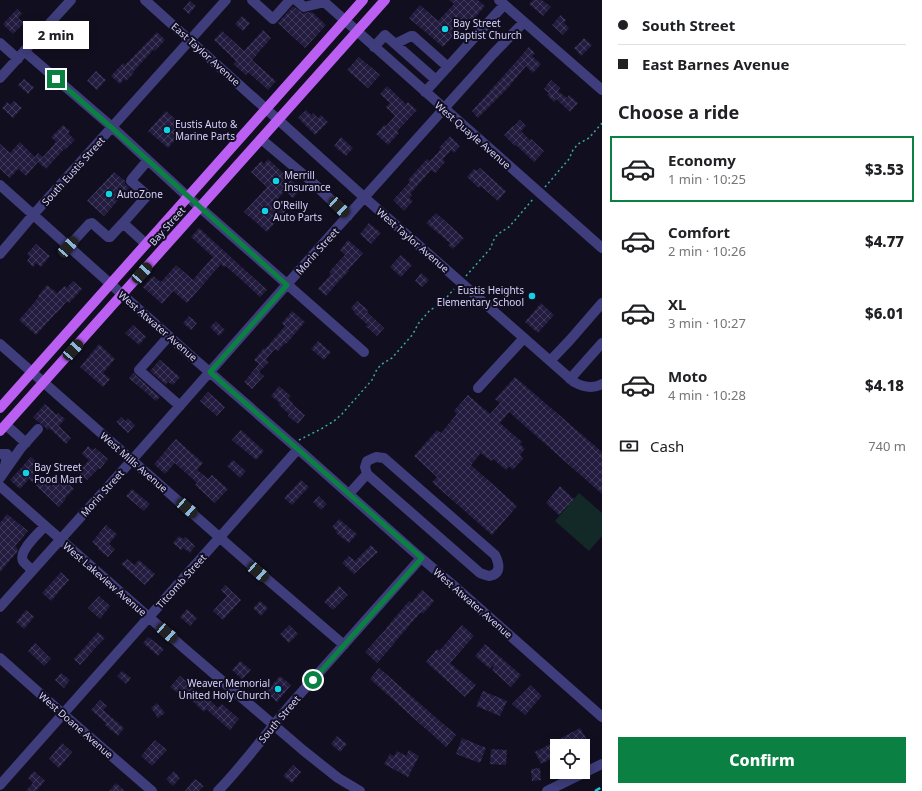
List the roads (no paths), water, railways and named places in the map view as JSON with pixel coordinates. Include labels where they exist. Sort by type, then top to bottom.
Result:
[{"type":"main road","name":"Bay Street","points":[[0,408],[364,0]]},
{"type":"main road","name":"Bay Street","points":[[3,428],[385,0]]},
{"type":"street","points":[[0,78],[71,0]]},
{"type":"street","name":"East Taylor Avenue","points":[[145,0],[267,109]]},
{"type":"street","name":"South Eustis Street","points":[[0,254],[226,0]]},
{"type":"street","points":[[252,0],[273,19],[290,0]]},
{"type":"street","points":[[296,0],[304,7],[324,1]]},
{"type":"street","name":"West Quayle Avenue","points":[[324,1],[602,248]]},
{"type":"street","points":[[425,92],[448,67],[501,2],[602,90]]},
{"type":"street","name":"Morin Street","points":[[0,607],[493,54],[524,22]]},
{"type":"street","points":[[374,47],[385,35],[436,80]]},
{"type":"street","points":[[395,44],[413,36],[448,67]]},
{"type":"street","points":[[0,43],[21,55],[112,128],[364,352]]},
{"type":"street","name":"West Taylor Avenue","points":[[267,109],[365,198],[570,379],[581,386],[592,387],[602,384]]},
{"type":"street","points":[[260,139],[310,180],[348,216]]},
{"type":"street","points":[[68,247],[89,224],[92,223],[108,237],[110,237],[123,223],[146,197],[146,194],[132,181],[132,179],[148,160]]},
{"type":"street","name":"West Atwater Avenue","points":[[0,185],[68,247],[602,717]]},
{"type":"street","points":[[123,223],[146,244]]},
{"type":"street","points":[[550,361],[602,303]]},
{"type":"street","points":[[169,336],[139,370],[180,406]]},
{"type":"street","points":[[478,388],[524,338]]},
{"type":"street","points":[[570,379],[602,343]]},
{"type":"street","name":"West Mills Avenue","points":[[0,344],[344,646]]},
{"type":"street","points":[[3,428],[26,443]]},
{"type":"street","points":[[1,472],[38,429]]},
{"type":"street","name":"Titcomb Street","points":[[0,785],[220,537],[295,446]]},
{"type":"street","points":[[1,453],[7,454],[5,467],[1,472]]},
{"type":"street","points":[[349,494],[366,474],[365,466],[367,461],[376,457],[384,458],[495,555],[499,562],[498,571],[489,576],[480,573],[366,474]]},
{"type":"street","name":"West Lakeview Avenue","points":[[0,486],[273,725],[338,778],[360,791]]},
{"type":"street","points":[[32,570],[24,562],[22,558],[23,553],[27,546],[45,526]]},
{"type":"street","name":"South Street","points":[[218,791],[246,760],[273,725],[422,558]]},
{"type":"street","name":"West Doane Avenue","points":[[0,658],[152,791]]},
{"type":"street","points":[[547,791],[602,764]]},
{"type":"railway","points":[[595,791],[602,787]]},
{"type":"place","name":"Bay Street Baptist Church","points":[[445,29]]},
{"type":"place","name":"Eustis Auto & Marine Parts","points":[[167,130]]},
{"type":"place","name":"Merrill Insurance","points":[[276,181]]},
{"type":"place","name":"AutoZone","points":[[109,194]]},
{"type":"place","name":"O'Reilly Auto Parts","points":[[265,211]]},
{"type":"place","name":"Eustis Heights Elementary School","points":[[532,296]]},
{"type":"place","name":"Bay Street Food Mart","points":[[26,473]]},
{"type":"place","name":"Weaver Memorial United Holy Church","points":[[278,689]]}]
